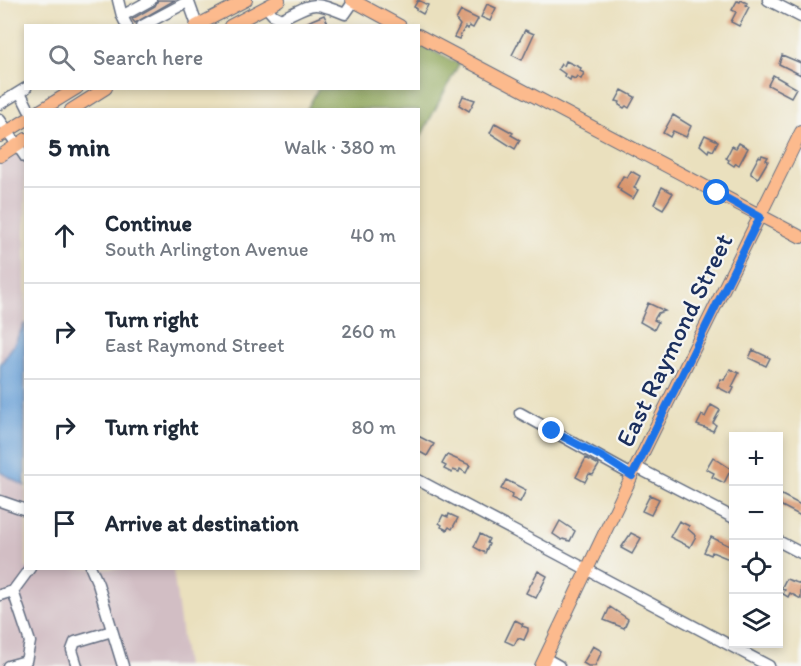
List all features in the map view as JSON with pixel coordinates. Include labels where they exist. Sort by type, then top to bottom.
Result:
[{"type":"main road","points":[[198,24],[246,0]]},
{"type":"main road","points":[[249,21],[279,0]]},
{"type":"main road","points":[[353,0],[396,24]]},
{"type":"main road","points":[[420,36],[801,237]]},
{"type":"main road","points":[[44,108],[72,90]]},
{"type":"main road","points":[[74,108],[103,90]]},
{"type":"main road","points":[[4,134],[24,121]]},
{"type":"main road","name":"East Raymond Street","points":[[543,662],[801,132]]},
{"type":"main road","points":[[0,156],[21,142]]},
{"type":"street","points":[[118,0],[125,21],[151,0]]},
{"type":"street","points":[[146,24],[189,0],[196,24]]},
{"type":"street","points":[[266,7],[273,15],[281,19],[306,3],[322,2],[345,14],[353,0]]},
{"type":"street","points":[[768,0],[801,17]]},
{"type":"street","points":[[0,104],[23,90],[28,108]]},
{"type":"street","points":[[0,120],[4,134],[21,142]]},
{"type":"street","points":[[520,413],[634,471],[729,516]]},
{"type":"street","points":[[420,481],[769,666]]},
{"type":"street","points":[[0,501],[24,509]]},
{"type":"street","points":[[783,544],[801,553]]},
{"type":"street","points":[[0,595],[13,591],[29,570]]},
{"type":"street","points":[[92,570],[123,666]]},
{"type":"street","points":[[8,666],[26,661],[30,642],[13,591]]},
{"type":"street","points":[[77,666],[72,650],[75,642],[112,631]]},
{"type":"street","points":[[543,662],[559,666]]},
{"type":"shaded area","points":[[24,145],[24,570],[173,570],[186,666],[0,666],[0,164]]},
{"type":"green space","points":[[420,44],[459,64],[420,138],[420,108],[308,108],[317,90],[420,90]]},
{"type":"water","points":[[24,325],[24,485],[0,472],[0,365]]},
{"type":"building","points":[[158,0],[175,0],[135,23],[132,19],[155,6]]},
{"type":"building","points":[[418,0],[428,5],[423,14],[414,7]]},
{"type":"building","points":[[741,0],[749,7],[739,26],[731,22],[736,12],[732,10],[737,1]]},
{"type":"building","points":[[487,4],[496,8],[490,21],[481,17]]},
{"type":"building","points":[[461,11],[478,19],[473,28],[465,27],[459,39],[454,37],[460,25],[456,20]]},
{"type":"building","points":[[324,15],[328,24],[304,24]]},
{"type":"building","points":[[525,30],[534,34],[522,60],[512,55]]},
{"type":"building","points":[[782,55],[801,63],[801,75],[779,64]]},
{"type":"building","points":[[566,61],[581,68],[580,71],[584,73],[581,79],[577,76],[575,79],[571,77],[570,80],[558,69],[561,64],[564,66]]},
{"type":"building","points":[[773,75],[796,88],[791,97],[768,85]]},
{"type":"building","points":[[622,90],[635,97],[629,108],[626,106],[624,108],[619,105],[620,102],[616,101]]},
{"type":"building","points":[[463,96],[475,100],[469,111],[459,105]]},
{"type":"building","points":[[673,115],[691,126],[686,137],[673,131],[670,137],[663,133]]},
{"type":"building","points":[[495,123],[513,133],[511,135],[520,140],[515,149],[490,133]]},
{"type":"building","points":[[705,135],[718,141],[713,151],[709,149],[708,152],[700,145]]},
{"type":"building","points":[[739,143],[748,148],[739,165],[736,163],[734,166],[726,158],[732,146],[736,148]]},
{"type":"building","points":[[759,156],[768,157],[766,160],[768,161],[758,178],[751,174],[751,171]]},
{"type":"building","points":[[631,171],[640,176],[634,188],[638,190],[633,199],[617,187],[623,176],[627,178]]},
{"type":"building","points":[[662,187],[673,193],[663,209],[654,204]]},
{"type":"building","points":[[648,303],[665,311],[658,313],[654,320],[658,322],[654,330],[640,322]]},
{"type":"building","points":[[753,350],[770,358],[766,366],[749,358]]},
{"type":"building","points":[[730,369],[739,373],[731,394],[717,387]]},
{"type":"building","points":[[711,405],[720,410],[713,423],[716,425],[713,431],[697,425],[702,415],[705,417]]},
{"type":"building","points":[[420,437],[434,444],[427,456],[420,452]]},
{"type":"building","points":[[447,455],[470,465],[466,473],[460,469],[459,472],[453,470],[452,473],[444,469],[446,466],[442,464]]},
{"type":"building","points":[[713,457],[729,468],[729,473],[724,483],[712,477],[714,473],[706,469]]},
{"type":"building","points":[[586,458],[599,465],[593,475],[589,474],[585,482],[576,477]]},
{"type":"building","points":[[506,480],[526,490],[520,502],[511,498],[513,494],[501,489]]},
{"type":"building","points":[[650,495],[659,499],[651,515],[642,511]]},
{"type":"building","points":[[783,496],[801,505],[801,516],[783,507]]},
{"type":"building","points":[[449,514],[458,518],[452,529],[449,527],[447,530],[439,523],[443,515],[448,517]]},
{"type":"building","points":[[560,521],[575,531],[570,541],[562,540],[553,534]]},
{"type":"building","points":[[679,521],[689,526],[688,529],[696,536],[690,547],[670,537]]},
{"type":"building","points":[[631,533],[641,538],[632,554],[621,548]]},
{"type":"building","points":[[480,534],[489,539],[485,553],[474,547]]},
{"type":"building","points":[[711,537],[729,546],[729,559],[712,552],[711,555],[704,552]]},
{"type":"building","points":[[538,571],[547,576],[536,598],[526,593]]},
{"type":"building","points":[[786,579],[801,584],[801,599],[790,593],[788,597],[783,594],[785,590],[783,585]]},
{"type":"building","points":[[610,607],[628,619],[624,628],[604,620]]},
{"type":"building","points":[[515,620],[528,628],[528,631],[524,640],[518,638],[514,645],[505,641]]},
{"type":"building","points":[[593,646],[602,651],[595,666],[588,666],[583,663]]},
{"type":"route","points":[[552,431],[604,458],[632,476],[760,217],[717,193]]}]
